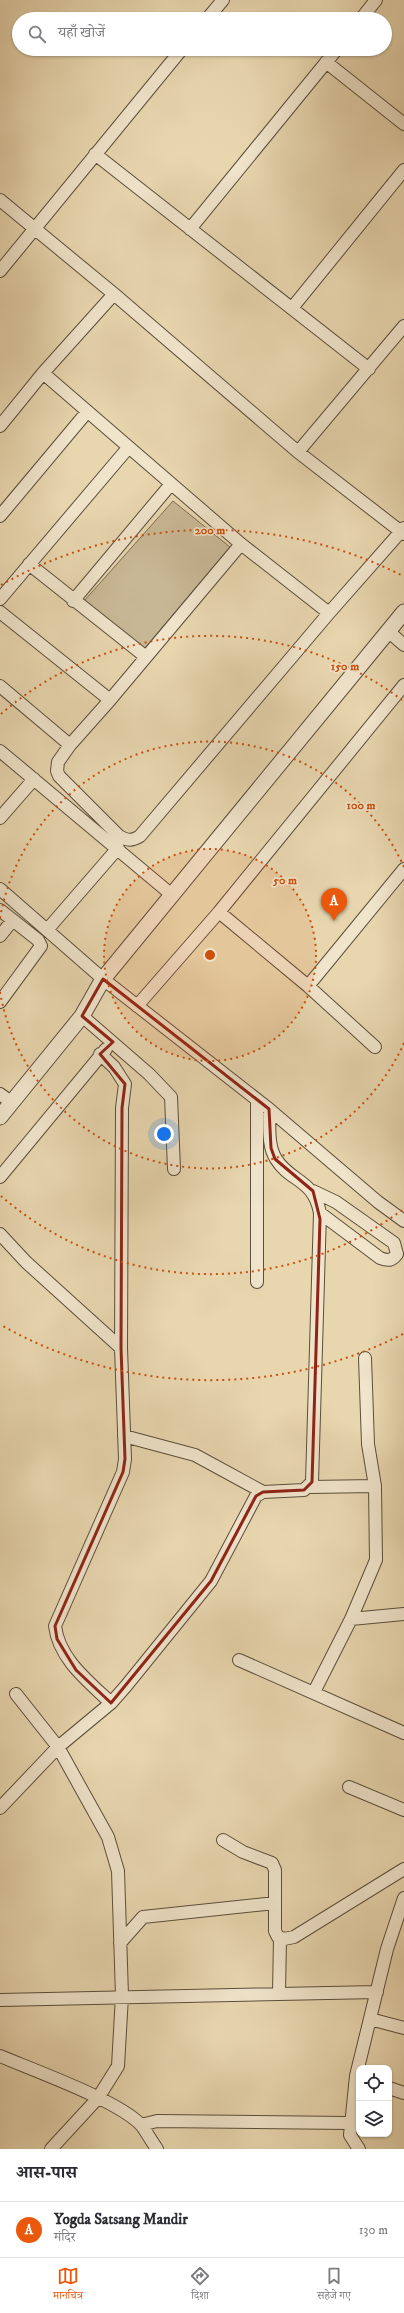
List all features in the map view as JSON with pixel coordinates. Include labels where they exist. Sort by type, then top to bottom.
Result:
[{"type":"street","points":[[213,12],[222,0]]},
{"type":"street","points":[[367,12],[376,0]]},
{"type":"street","points":[[0,271],[176,56]]},
{"type":"street","points":[[190,229],[331,56]]},
{"type":"street","points":[[326,62],[404,124]]},
{"type":"street","points":[[95,154],[368,369]]},
{"type":"street","points":[[292,308],[404,170]]},
{"type":"street","points":[[0,200],[114,294],[298,452],[403,531],[329,613],[140,836],[134,840],[127,840],[119,836],[59,776],[57,771],[58,762],[70,745],[110,700],[241,544]]},
{"type":"street","points":[[0,426],[43,373],[114,294]]},
{"type":"street","points":[[298,452],[404,326]]},
{"type":"street","points":[[43,373],[128,448],[241,544],[329,613]]},
{"type":"street","points":[[0,516],[87,412]]},
{"type":"street","points":[[0,599],[128,448]]},
{"type":"street","points":[[72,601],[171,484]]},
{"type":"street","points":[[29,564],[72,601],[146,657]]},
{"type":"street","points":[[0,612],[110,700]]},
{"type":"street","points":[[0,1117],[5,1098],[82,1016],[102,979],[404,612]]},
{"type":"street","points":[[388,631],[404,645]]},
{"type":"street","points":[[137,1006],[219,912],[404,685]]},
{"type":"street","points":[[0,686],[70,745]]},
{"type":"street","points":[[0,751],[118,848],[172,895]]},
{"type":"street","points":[[0,818],[34,779]]},
{"type":"street","points":[[47,930],[118,848]]},
{"type":"street","points":[[308,986],[404,869]]},
{"type":"street","points":[[0,889],[102,979],[269,1109],[378,1202],[404,1221]]},
{"type":"street","points":[[0,910],[38,940],[41,946],[0,1002]]},
{"type":"street","points":[[219,912],[308,986],[375,1047]]},
{"type":"street","points":[[0,936],[12,921]]},
{"type":"street","points":[[82,1016],[149,1074],[171,1097],[174,1169]]},
{"type":"street","points":[[0,1177],[100,1054],[112,1042]]},
{"type":"street","points":[[100,1054],[114,1067],[125,1084],[122,1108],[121,1348],[124,1436],[122,1472],[55,1626],[56,1639],[76,1670],[111,1703]]},
{"type":"street","points":[[257,1101],[257,1282]]},
{"type":"street","points":[[269,1109],[271,1148],[276,1158],[312,1191],[336,1202],[394,1243],[397,1254],[393,1259],[387,1260],[380,1258],[320,1213]]},
{"type":"street","points":[[309,1487],[312,1482],[320,1213],[312,1191]]},
{"type":"street","points":[[0,1234],[26,1262],[121,1348]]},
{"type":"street","points":[[314,1692],[351,1619],[376,1560],[375,1486],[368,1444],[365,1358]]},
{"type":"street","points":[[124,1436],[195,1456],[263,1492],[304,1490],[309,1487],[375,1486]]},
{"type":"street","points":[[0,1808],[58,1747],[111,1703],[211,1581],[252,1501],[263,1492]]},
{"type":"street","points":[[351,1619],[404,1614]]},
{"type":"street","points":[[239,1660],[404,1733]]},
{"type":"street","points":[[16,1694],[58,1747],[108,1837],[115,1855],[118,1871],[122,1996],[118,2066],[98,2098],[51,2149]]},
{"type":"street","points":[[349,1787],[404,1810]]},
{"type":"street","points":[[224,1840],[243,1852],[272,1863],[275,1870],[275,1931],[280,1938],[279,1994]]},
{"type":"street","points":[[280,1938],[284,1940],[294,1937],[404,1869]]},
{"type":"street","points":[[360,2065],[377,1992],[401,1916],[404,1898]]},
{"type":"street","points":[[120,1943],[143,1917],[275,1903]]},
{"type":"street","points":[[0,2000],[122,1996],[377,1992]]},
{"type":"street","points":[[370,2019],[404,2028]]},
{"type":"street","points":[[0,2056],[98,2098],[121,2110],[141,2125],[157,2149]]},
{"type":"street","points":[[356,2083],[350,2123],[350,2135],[359,2149]]},
{"type":"street","points":[[392,2089],[404,2093]]},
{"type":"street","points":[[141,2125],[158,2121],[350,2123]]},
{"type":"highlighted area","points":[[103,979],[269,1109],[271,1148],[275,1159],[313,1191],[320,1219],[312,1482],[304,1490],[263,1492],[256,1496],[211,1581],[111,1703],[76,1670],[57,1639],[55,1626],[123,1472],[125,1459],[121,1348],[122,1108],[125,1084],[100,1054],[113,1042],[82,1016]]},
{"type":"shaded area","points":[[173,501],[230,547],[144,649],[84,601]]},
{"type":"place","name":"Yogda Satsang Mandir","points":[[334,921]]}]
